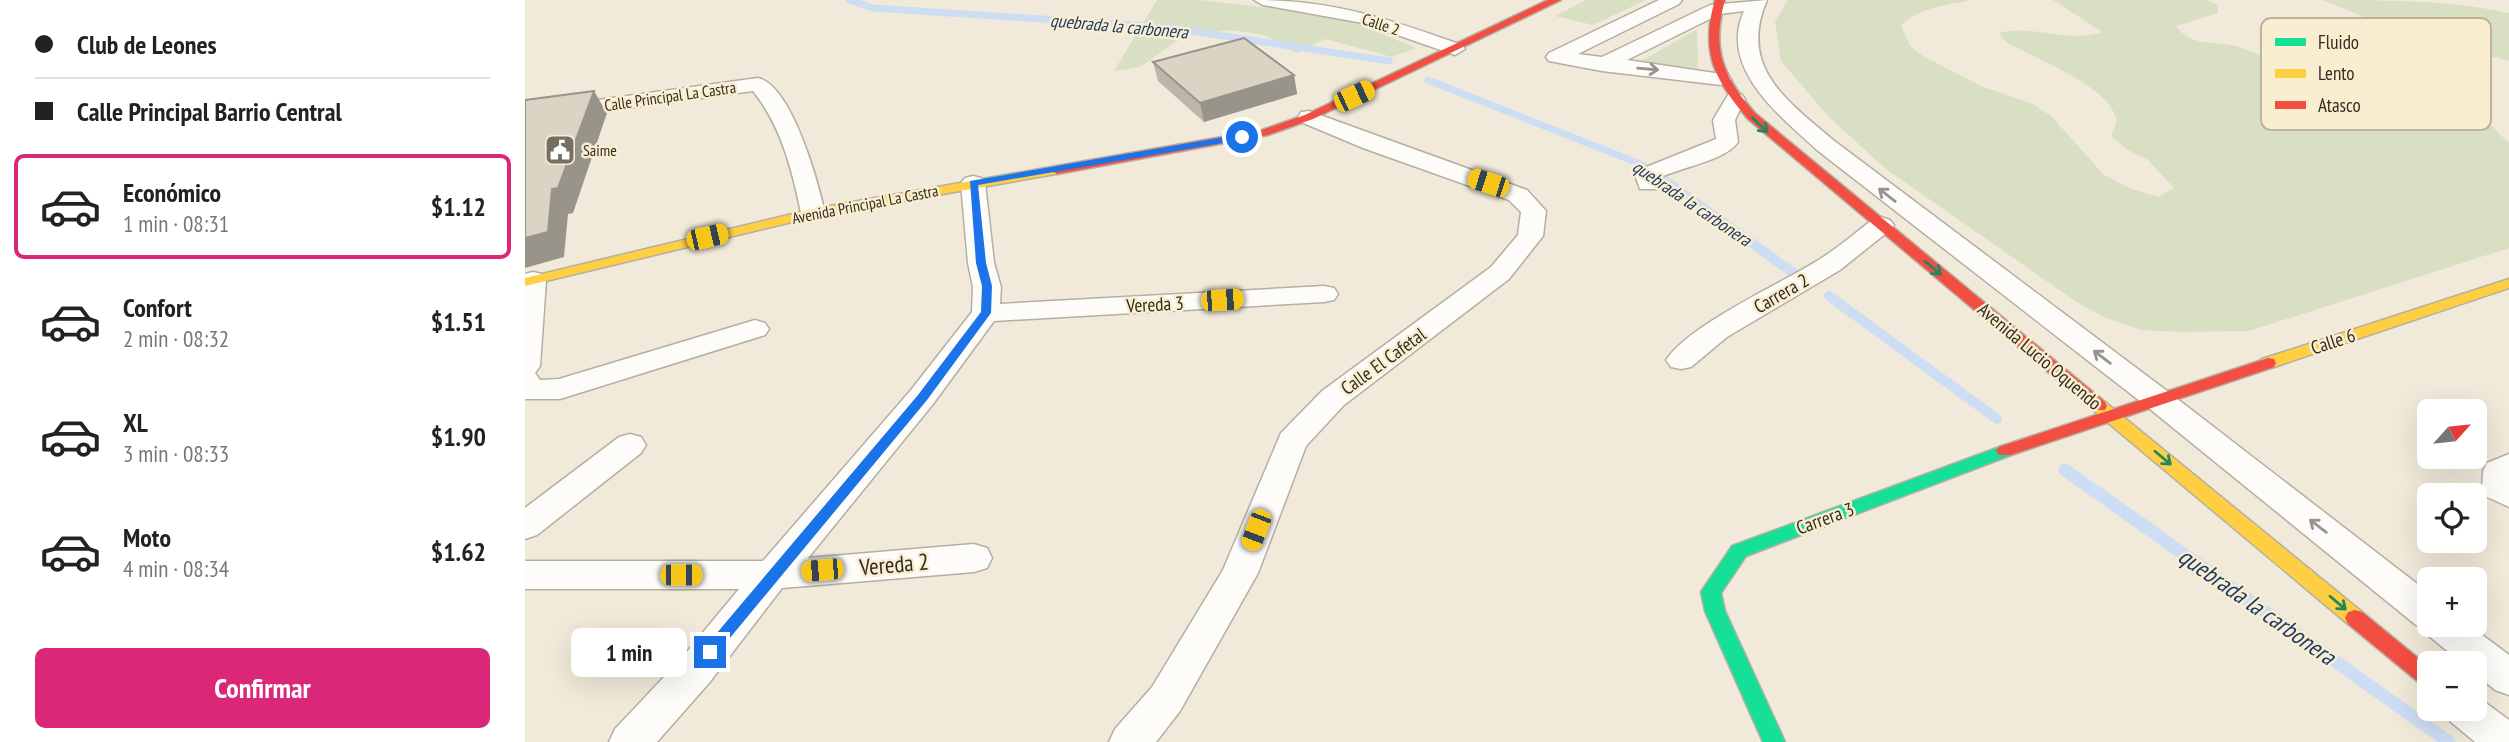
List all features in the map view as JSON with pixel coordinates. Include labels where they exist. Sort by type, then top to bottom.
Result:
[{"type":"street","name":"Calle 2","points":[[1263,0],[1367,18],[1455,50]]},
{"type":"street","name":"Avenida Principal La Castra","points":[[529,281],[813,212],[1253,135],[1309,117],[1556,0]]},
{"type":"street","points":[[1673,0],[1556,58],[1721,79]]},
{"type":"street","points":[[1602,65],[1718,5],[1757,2]]},
{"type":"street","name":"Avenida Lucio Oquendo","points":[[1757,2],[1745,29],[1745,44],[1757,74],[1777,101],[1825,145],[2156,398],[2417,605]]},
{"type":"street","name":"Avenida Lucio Oquendo","points":[[1718,5],[1713,55],[1721,79],[1735,99],[1765,130],[2417,668]]},
{"type":"street","name":"Calle Principal La Castra","points":[[525,116],[758,84],[784,118],[808,187],[813,212]]},
{"type":"street","points":[[1648,184],[1647,175],[1667,164],[1715,151],[1727,142],[1724,120],[1735,99]]},
{"type":"street","name":"Calle El Cafetal","points":[[1130,742],[1166,699],[1205,637],[1240,573],[1292,441],[1332,398],[1500,273],[1530,236],[1534,211],[1518,195],[1371,143],[1309,117]]},
{"type":"street","points":[[630,742],[695,671],[922,397],[986,313],[987,286],[981,263],[973,183]]},
{"type":"street","name":"Carrera 2","points":[[1681,360],[1717,331],[1831,264],[1881,225]]},
{"type":"street","points":[[525,366],[529,281]]},
{"type":"street","name":"Calle 6","points":[[2156,398],[2509,283]]},
{"type":"street","name":"Vereda 3","points":[[986,313],[1324,294]]},
{"type":"street","points":[[525,380],[533,391],[560,389],[755,329]]},
{"type":"street","points":[[2111,415],[2156,398]]},
{"type":"street","name":"Carrera 3","points":[[1774,742],[1711,592],[1739,551],[2007,450],[2111,415]]},
{"type":"street","points":[[525,526],[630,445]]},
{"type":"street","points":[[2509,466],[2499,471],[2499,488],[2509,495]]},
{"type":"street","name":"Vereda 2","points":[[525,575],[772,575],[974,558]]},
{"type":"street","points":[[2457,637],[2509,678]]},
{"type":"street","points":[[2480,721],[2505,742]]},
{"type":"green space","points":[[1157,0],[1200,0],[1339,16],[1416,48],[1392,57],[1325,39],[1296,53],[1264,35],[1231,30],[1184,36],[1140,67],[1114,71]]},
{"type":"green space","points":[[1586,0],[1646,0],[1593,25],[1555,16]]},
{"type":"green space","points":[[1788,0],[1972,0],[1934,8],[1908,20],[1901,26],[1910,46],[1923,56],[1981,86],[2033,104],[2051,116],[2103,174],[2129,188],[2158,197],[2174,188],[2148,160],[2126,149],[2111,136],[2116,121],[2108,104],[2083,82],[2006,42],[1999,33],[2025,31],[2077,36],[2102,32],[2053,0],[2206,0],[2218,5],[2218,13],[2176,26],[2189,38],[2239,47],[2261,55],[2261,130],[2491,130],[2491,125],[2509,142],[2509,248],[2249,331],[2141,330],[2106,318],[2078,303],[1886,169],[1829,117],[1781,61],[1775,21]]},
{"type":"green space","points":[[2323,0],[2440,3],[2509,13],[2509,61],[2491,56],[2491,18],[2366,18]]},
{"type":"green space","points":[[1697,29],[1698,69],[1640,62]]},
{"type":"building","points":[[1244,38],[1294,75],[1200,103],[1153,62]]},
{"type":"building","name":"Saime","points":[[594,91],[558,188],[552,189],[548,232],[525,238],[525,100]]},
{"type":"waterway","name":"quebrada la carbonera","points":[[849,0],[873,8],[1164,27],[1389,61]]},
{"type":"waterway","name":"quebrada la carbonera","points":[[1428,80],[1643,165],[1667,182]]},
{"type":"waterway","name":"quebrada la carbonera","points":[[1664,180],[1795,274]]},
{"type":"waterway","name":"quebrada la carbonera","points":[[1829,296],[1997,419]]},
{"type":"waterway","name":"quebrada la carbonera","points":[[2065,470],[2449,742]]},
{"type":"traffic: fast","points":[[1774,742],[1715,611],[1711,592],[1739,551],[2005,451]]},
{"type":"traffic: slow","points":[[525,282],[813,213],[1057,170]]},
{"type":"traffic: slow","points":[[2268,363],[2509,283]]},
{"type":"traffic: slow","points":[[2099,406],[2355,618]]},
{"type":"traffic: jam","points":[[1057,170],[1264,133],[1309,117],[1556,0]]},
{"type":"traffic: jam","points":[[1720,0],[1714,20],[1715,56],[1729,88],[1765,130],[2099,406]]},
{"type":"traffic: jam","points":[[2005,451],[2268,363]]},
{"type":"traffic: jam","points":[[2355,618],[2417,669]]},
{"type":"place","name":"Saime","points":[[560,150]]},
{"type":"route","points":[[710,652],[922,397],[986,313],[987,286],[981,263],[973,183],[1242,137]]}]
